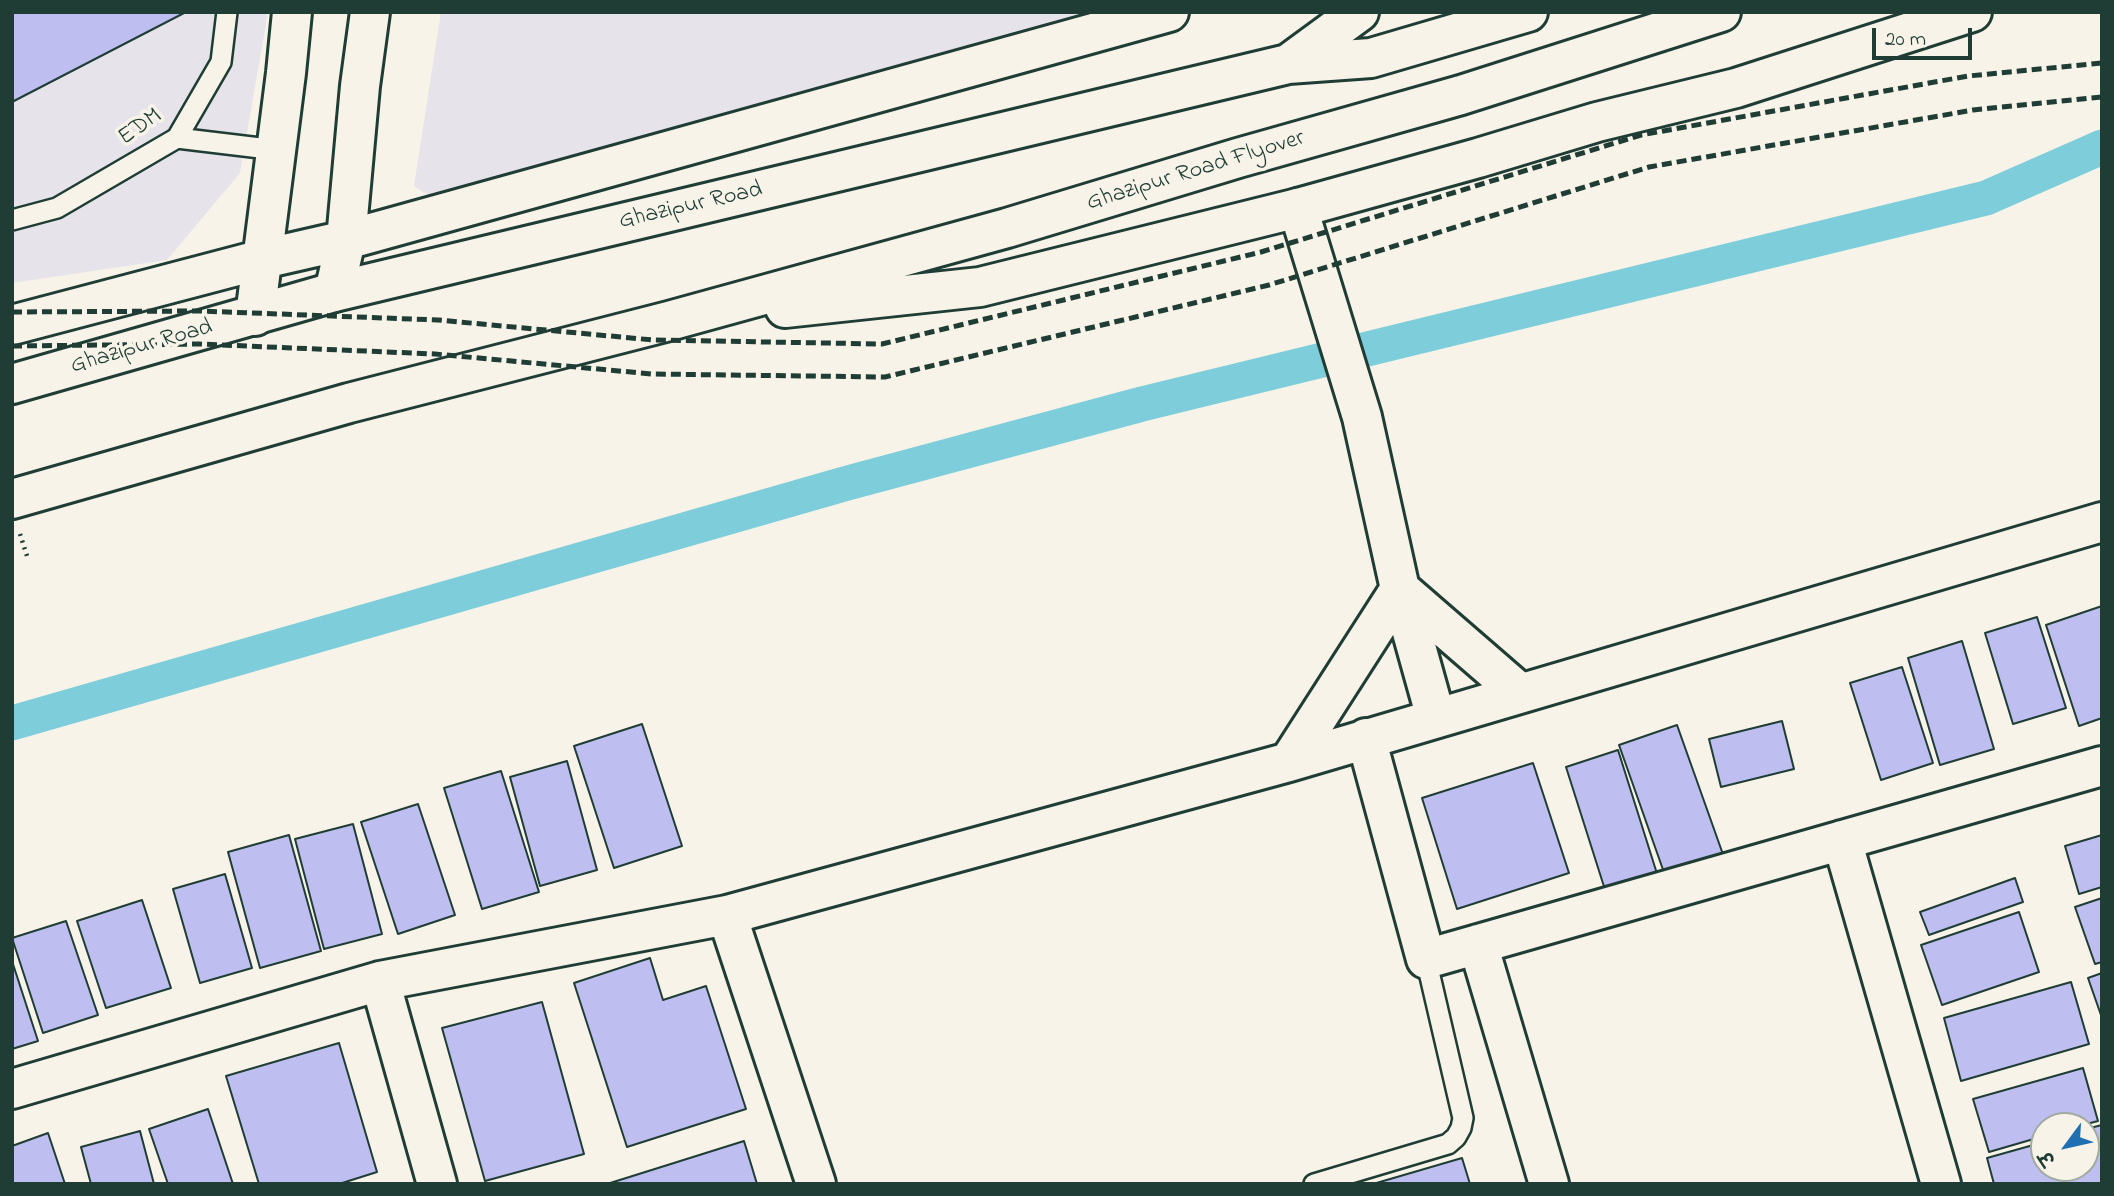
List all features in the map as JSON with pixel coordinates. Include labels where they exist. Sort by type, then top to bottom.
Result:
[{"type":"street","points":[[256,316],[292,12]]},
{"type":"street","points":[[334,292],[346,240],[360,86],[370,12]]},
{"type":"street","points":[[12,326],[263,259],[346,240],[1169,12]]},
{"type":"street","name":"Ghazipur Road","points":[[12,384],[334,292],[1288,64],[1359,12]]},
{"type":"street","points":[[1288,64],[1371,58],[1528,12]]},
{"type":"street","name":"Ghazipur Road Flyover","points":[[668,320],[1007,228],[1238,158],[1461,95],[1721,12]]},
{"type":"street","points":[[12,499],[349,403],[668,320],[980,287],[1298,208],[1597,122],[1736,88],[1972,12]]},
{"type":"street","points":[[1298,208],[1362,416],[1400,589],[1436,718]]},
{"type":"street","points":[[12,1089],[380,981],[727,915],[1289,762],[2102,522]]},
{"type":"street","points":[[1400,589],[1520,693]]},
{"type":"street","points":[[1289,762],[1400,589]]},
{"type":"street","points":[[1366,738],[1426,959],[2102,766]]},
{"type":"street","points":[[1842,840],[1941,1184]]},
{"type":"street","points":[[727,915],[817,1184]]},
{"type":"street","points":[[1478,944],[1549,1184]]},
{"type":"street","points":[[380,981],[437,1184]]},
{"type":"lane","name":"EDM","points":[[12,220],[57,208],[177,138],[221,62],[227,12]]},
{"type":"lane","points":[[177,138],[276,150]]},
{"type":"lane","points":[[1314,1184],[1448,1144],[1461,1128],[1463,1118],[1426,959]]},
{"type":"shaded area","points":[[12,12],[268,12],[240,173],[167,260],[12,283]]},
{"type":"shaded area","points":[[441,12],[1129,12],[442,204],[414,186]]},
{"type":"building","points":[[12,12],[186,12],[12,102]]},
{"type":"building","points":[[2102,606],[2102,718],[2079,726],[2046,625]]},
{"type":"building","points":[[2037,617],[2066,708],[2013,724],[1985,633]]},
{"type":"building","points":[[1962,641],[1994,749],[1940,765],[1908,658]]},
{"type":"building","points":[[1902,667],[1933,763],[1881,780],[1850,683]]},
{"type":"building","points":[[1782,721],[1794,769],[1721,787],[1709,739]]},
{"type":"building","points":[[642,724],[682,846],[614,868],[574,746]]},
{"type":"building","points":[[1677,725],[1725,860],[1667,881],[1619,745]]},
{"type":"building","points":[[1618,750],[1659,880],[1607,896],[1566,767]]},
{"type":"building","points":[[567,761],[597,870],[540,886],[510,777]]},
{"type":"building","points":[[1533,763],[1569,873],[1457,909],[1422,798]]},
{"type":"building","points":[[501,771],[539,892],[482,909],[444,788]]},
{"type":"building","points":[[418,804],[455,915],[398,934],[361,822]]},
{"type":"building","points":[[353,824],[382,934],[324,949],[295,839]]},
{"type":"building","points":[[289,835],[321,951],[260,968],[228,852]]},
{"type":"building","points":[[2102,835],[2102,887],[2079,894],[2065,846]]},
{"type":"building","points":[[225,874],[252,968],[200,983],[173,889]]},
{"type":"building","points":[[2015,878],[2023,902],[1929,935],[1920,912]]},
{"type":"building","points":[[2102,898],[2102,962],[2095,964],[2075,907]]},
{"type":"building","points":[[142,900],[171,988],[106,1008],[77,921]]},
{"type":"building","points":[[2019,912],[2039,972],[1942,1005],[1921,945]]},
{"type":"building","points":[[66,921],[98,1015],[43,1033],[12,938]]},
{"type":"building","points":[[650,958],[663,1000],[706,986],[746,1109],[627,1147],[574,983]]},
{"type":"building","points":[[12,961],[38,1041],[12,1049]]},
{"type":"building","points":[[2102,973],[2102,1018],[2088,978]]},
{"type":"building","points":[[2071,982],[2089,1044],[1961,1081],[1944,1018]]},
{"type":"building","points":[[542,1002],[584,1154],[485,1181],[442,1028]]},
{"type":"building","points":[[339,1043],[377,1172],[339,1184],[259,1184],[226,1076]]},
{"type":"building","points":[[2083,1068],[2095,1112],[2030,1112],[2030,1140],[1989,1152],[1973,1099]]},
{"type":"building","points":[[208,1109],[233,1184],[168,1184],[149,1129]]},
{"type":"building","points":[[2100,1126],[2102,1184],[1994,1184],[1987,1158],[2030,1146],[2030,1182],[2100,1182]]},
{"type":"building","points":[[140,1131],[154,1184],[91,1184],[81,1147]]},
{"type":"building","points":[[48,1133],[65,1184],[12,1184],[12,1146]]},
{"type":"building","points":[[744,1141],[757,1184],[607,1184]]},
{"type":"building","points":[[1462,1158],[1470,1184],[1373,1184]]},
{"type":"waterway","points":[[12,723],[844,484],[1142,404],[1986,198],[2102,147]]},
{"type":"railway","points":[[12,312],[199,311],[438,320],[653,340],[882,344],[1261,252],[1641,135],[1968,76],[2102,63]]},
{"type":"railway","points":[[12,346],[199,344],[435,354],[652,374],[885,377],[1269,285],[1649,167],[1973,110],[2102,97]]}]
